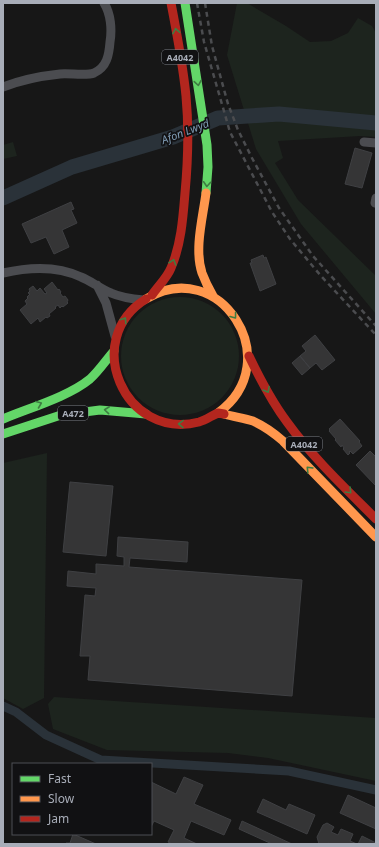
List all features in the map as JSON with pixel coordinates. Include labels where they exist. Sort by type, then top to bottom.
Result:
[{"type":"main road","name":"A4042","points":[[148,298],[170,270],[179,242],[183,221],[188,156],[186,111],[184,82],[171,3]]},
{"type":"main road","name":"A4042","points":[[185,3],[207,146],[207,189],[199,242],[199,257],[202,273],[213,296]]},
{"type":"main road","points":[[169,290],[196,290],[213,296],[226,306],[238,322],[243,333],[249,356],[248,370],[244,383],[237,394],[228,405],[218,413],[199,422],[188,424],[177,424],[161,421],[146,414],[136,407],[121,387],[116,376],[114,363],[116,340],[126,317],[134,308],[148,298],[169,290]]},
{"type":"main road","name":"A472","points":[[3,419],[60,396],[79,386],[95,374],[114,351]]},
{"type":"main road","name":"A4042","points":[[249,356],[276,406],[301,441],[376,519]]},
{"type":"main road","name":"A472","points":[[3,434],[61,415],[100,410],[146,414]]},
{"type":"main road","name":"A4042","points":[[218,413],[244,418],[269,429],[283,441],[376,536]]},
{"type":"street","points":[[3,87],[16,82],[61,74],[92,74],[99,70],[105,64],[109,56],[111,35],[108,9],[104,3]]},
{"type":"street","points":[[364,142],[376,143]]},
{"type":"street","points":[[3,273],[16,270],[52,268],[81,276],[110,293],[122,297],[148,298]]},
{"type":"street","points":[[97,285],[106,303],[116,340]]},
{"type":"shaded area","points":[[237,3],[247,3],[310,42],[331,41],[348,33],[358,18],[372,26],[376,33],[376,137],[360,136],[278,141],[283,158],[275,163],[298,200],[376,276],[376,314],[301,224],[256,149],[227,55]]},
{"type":"shaded area","points":[[13,142],[17,156],[3,159],[3,145]]},
{"type":"shaded area","points":[[180,297],[203,301],[222,314],[235,333],[239,356],[235,379],[222,398],[203,411],[180,415],[157,411],[138,398],[125,379],[121,356],[125,333],[138,314],[157,301]]},
{"type":"shaded area","points":[[47,453],[44,698],[23,709],[3,698],[3,463]]},
{"type":"shaded area","points":[[54,697],[376,718],[376,781],[268,758],[228,753],[107,750],[53,729],[48,704]]},
{"type":"building","points":[[355,148],[372,153],[362,188],[345,184]]},
{"type":"building","points":[[71,202],[74,209],[71,210],[77,223],[62,230],[69,247],[54,254],[46,237],[31,243],[22,224]]},
{"type":"building","points":[[263,255],[264,258],[266,257],[276,284],[260,291],[250,263],[252,263],[251,260]]},
{"type":"building","points":[[52,282],[58,290],[59,289],[63,297],[65,296],[68,303],[60,308],[58,305],[49,314],[50,316],[47,318],[46,317],[40,322],[38,318],[31,324],[20,310],[27,304],[25,301],[30,294],[28,293],[30,291],[29,289],[33,286],[37,291],[40,288],[45,294],[47,293],[44,289]]},
{"type":"building","points":[[315,335],[335,360],[322,370],[316,363],[310,368],[300,356],[306,351],[302,346]]},
{"type":"building","points":[[300,356],[310,368],[302,375],[292,363]]},
{"type":"building","points":[[340,419],[360,441],[359,442],[362,446],[353,454],[350,451],[348,455],[343,449],[344,448],[342,445],[341,447],[329,431],[329,429]]},
{"type":"building","points":[[370,451],[376,457],[376,486],[356,465]]},
{"type":"building","points":[[70,482],[113,486],[106,556],[63,552]]},
{"type":"building","points":[[118,537],[188,542],[187,562],[130,558],[129,567],[302,580],[292,696],[88,680],[90,656],[80,656],[85,595],[95,596],[96,588],[67,586],[68,571],[96,574],[96,564],[124,566],[124,557],[117,556]]},
{"type":"building","points":[[184,777],[203,785],[194,804],[231,820],[224,835],[191,821],[184,838],[197,844],[172,844],[168,842],[174,830],[154,821],[152,825],[152,782],[176,794]]},
{"type":"building","points":[[348,795],[376,808],[376,829],[340,813]]},
{"type":"building","points":[[263,799],[286,810],[289,804],[315,815],[307,834],[257,812]]},
{"type":"building","points":[[242,821],[292,844],[272,844],[239,829]]},
{"type":"building","points":[[327,823],[334,827],[331,832],[338,835],[341,829],[353,834],[350,841],[357,844],[319,844],[317,837],[323,825]]},
{"type":"building","points":[[73,835],[75,835],[96,844],[65,844],[70,843]]},
{"type":"building","points":[[362,836],[376,843],[358,844]]},
{"type":"waterway","name":"Afon Lwyd","points":[[3,198],[72,167],[173,137],[218,118],[279,114],[376,123]]},
{"type":"waterway","points":[[3,706],[16,712],[46,735],[101,760],[289,771],[376,790]]},
{"type":"railway","points":[[197,3],[204,42],[230,132],[272,212],[290,239],[321,276],[376,335]]},
{"type":"railway","points":[[205,3],[212,46],[228,104],[238,130],[252,158],[279,208],[313,256],[376,326]]},
{"type":"traffic: fast","points":[[185,3],[207,145],[208,167],[206,193]]},
{"type":"traffic: fast","points":[[3,419],[60,397],[81,385],[93,376],[114,351]]},
{"type":"traffic: fast","points":[[3,434],[61,415],[100,410],[146,414]]},
{"type":"traffic: slow","points":[[206,193],[200,233],[199,254],[202,273],[213,296]]},
{"type":"traffic: slow","points":[[146,299],[173,289],[198,291],[220,302],[236,320],[246,342],[247,367],[238,391],[218,413]]},
{"type":"traffic: slow","points":[[224,414],[253,421],[276,435],[376,537]]},
{"type":"traffic: jam","points":[[152,295],[169,272],[177,250],[182,222],[187,169],[188,132],[186,96],[182,61],[171,3]]},
{"type":"traffic: jam","points":[[146,299],[127,317],[116,338],[114,361],[120,383],[132,402],[150,416],[173,424],[199,422],[218,413],[224,414]]},
{"type":"traffic: jam","points":[[249,356],[271,398],[297,435],[330,472],[376,519]]}]
